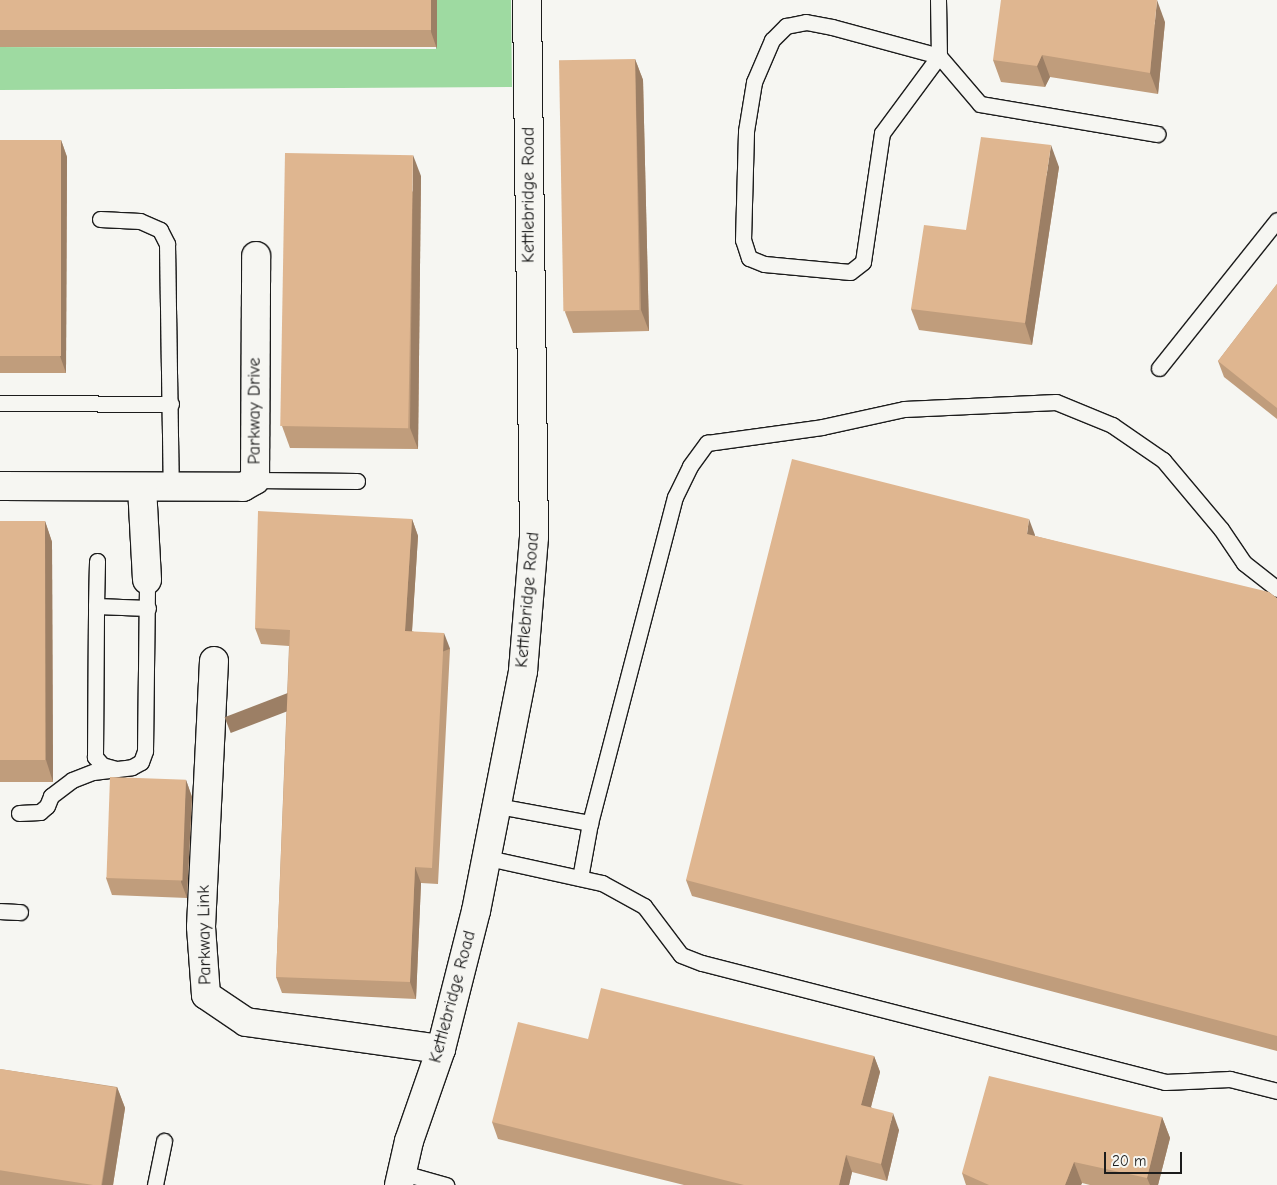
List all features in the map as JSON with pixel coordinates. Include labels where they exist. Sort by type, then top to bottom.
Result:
[{"type":"street","name":"Kettlebridge Road","points":[[406,1181],[409,1141],[441,1049],[488,858],[523,671],[534,537],[527,0]]},
{"type":"street","name":"Parkway Drive","points":[[0,486],[243,487],[255,480],[256,256]]},
{"type":"street","points":[[142,487],[147,580]]},
{"type":"street","name":"Parkway Link","points":[[214,661],[201,927],[206,995],[246,1022],[441,1049]]},
{"type":"lane","points":[[938,0],[939,56],[882,133],[863,262],[850,272],[764,264],[750,258],[743,240],[746,131],[754,82],[772,40],[786,26],[806,22],[939,56],[980,104],[1157,134]]},
{"type":"lane","points":[[100,219],[140,221],[160,230],[167,244],[171,487]]},
{"type":"lane","points":[[1159,368],[1277,220]]},
{"type":"lane","points":[[580,878],[590,823],[675,497],[690,466],[707,443],[822,427],[904,409],[1056,402],[1112,425],[1163,460],[1221,528],[1244,563],[1277,589]]},
{"type":"lane","points":[[0,403],[171,404]]},
{"type":"lane","points":[[255,480],[357,481]]},
{"type":"lane","points":[[98,561],[95,757],[102,765],[118,769]]},
{"type":"lane","points":[[20,814],[40,812],[48,806],[51,796],[72,780],[93,772],[118,769],[141,762],[145,751],[147,580]]},
{"type":"lane","points":[[96,606],[148,608]]},
{"type":"lane","points":[[498,806],[590,823]]},
{"type":"lane","points":[[488,858],[602,883],[644,906],[681,955],[702,963],[1165,1082],[1230,1079],[1277,1092]]},
{"type":"lane","points":[[0,910],[20,912]]},
{"type":"lane","points":[[155,1185],[164,1141]]},
{"type":"lane","points":[[406,1181],[446,1185]]},
{"type":"green space","points":[[437,0],[511,0],[512,87],[0,90],[0,47],[436,49]]},
{"type":"building","points":[[0,0],[431,0],[431,30],[0,30]]},
{"type":"building","points":[[1001,0],[1157,0],[1150,73],[1042,55],[1037,66],[993,60]]},
{"type":"building","points":[[635,59],[639,310],[563,311],[559,60]]},
{"type":"building","points":[[981,137],[1051,145],[1025,323],[911,309],[924,225],[966,230]]},
{"type":"building","points":[[0,140],[61,140],[61,356],[0,356]]},
{"type":"building","points":[[285,153],[413,155],[408,428],[280,426]]},
{"type":"building","points":[[1277,284],[1277,408],[1218,361]]},
{"type":"building","points":[[792,459],[1029,519],[1027,534],[1269,592],[1277,598],[1277,1036],[686,880]]},
{"type":"building","points":[[258,511],[412,519],[405,631],[444,633],[432,868],[415,867],[410,982],[276,977],[290,630],[255,628]]},
{"type":"building","points":[[0,521],[45,521],[45,760],[0,760]]},
{"type":"building","points":[[110,777],[186,780],[182,881],[106,878]]},
{"type":"building","points":[[601,988],[874,1056],[861,1105],[893,1113],[881,1164],[846,1155],[839,1185],[744,1185],[492,1122],[518,1022],[588,1039]]},
{"type":"building","points":[[0,1069],[117,1087],[101,1185],[0,1170]]},
{"type":"building","points":[[989,1076],[1162,1117],[1147,1178],[1074,1162],[1065,1185],[989,1185],[962,1173]]}]
